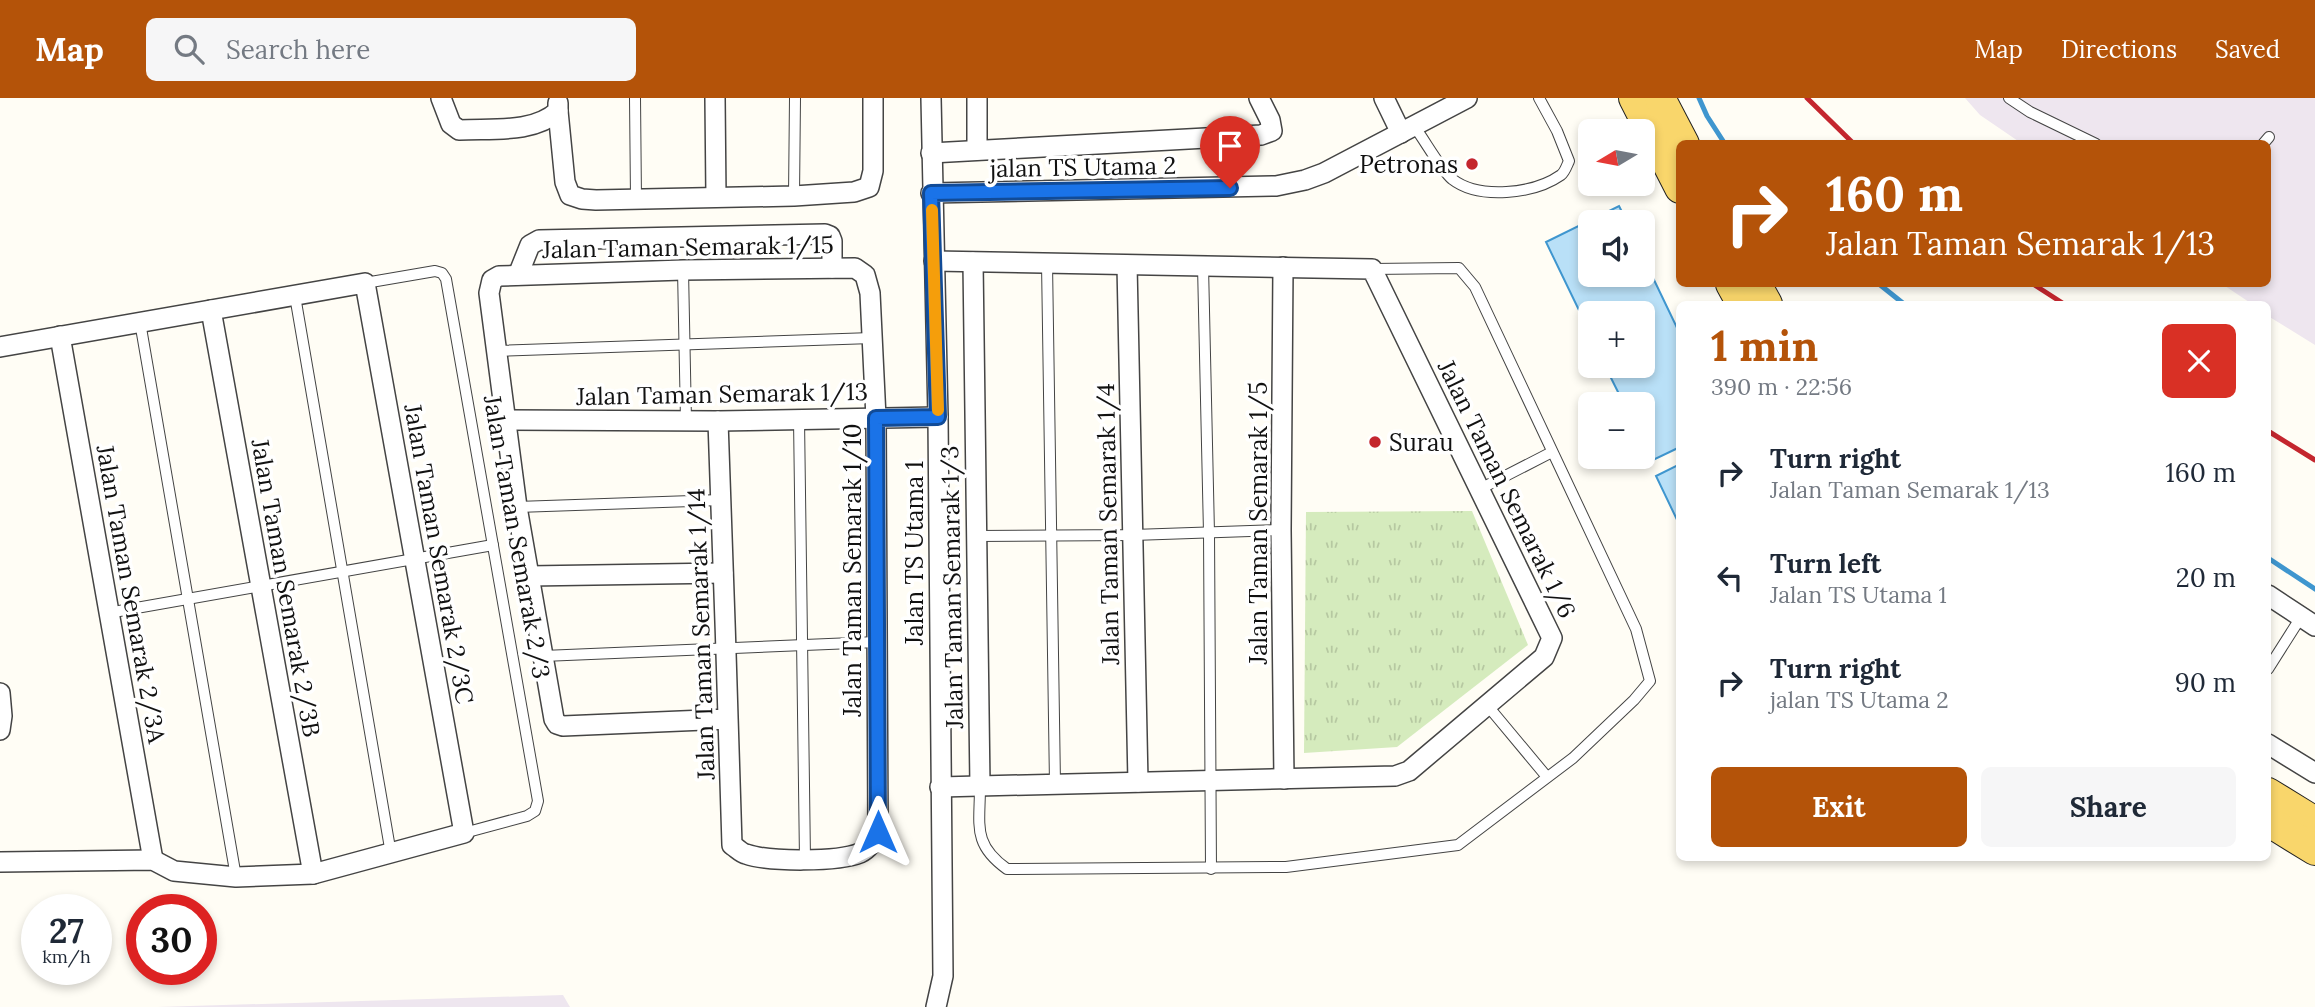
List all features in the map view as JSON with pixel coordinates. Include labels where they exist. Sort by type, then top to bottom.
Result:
[{"type":"main road","points":[[1634,98],[1676,180]]},
{"type":"main road","points":[[1660,98],[1682,140]]},
{"type":"main road","points":[[2271,795],[2315,822]]},
{"type":"main road","points":[[2271,823],[2315,850]]},
{"type":"street","points":[[441,98],[451,124],[459,130],[534,126],[548,120],[558,104]]},
{"type":"street","points":[[715,98],[716,197]]},
{"type":"street","points":[[558,104],[565,182],[570,195],[596,200],[794,196],[854,192],[869,187],[873,171],[873,98]]},
{"type":"street","name":"Jalan TS Utama 1","points":[[931,98],[938,417],[943,976],[936,1007]]},
{"type":"street","points":[[977,98],[977,149]]},
{"type":"street","points":[[931,153],[1261,135],[1272,131],[1270,120],[1259,98]]},
{"type":"street","points":[[1384,98],[1408,129]]},
{"type":"street","name":"jalan TS Utama 2","points":[[931,193],[1276,186],[1324,173],[1467,98]]},
{"type":"street","points":[[519,275],[530,245],[539,240],[825,234],[832,240],[831,268]]},
{"type":"street","points":[[934,261],[1372,268]]},
{"type":"street","name":"Jalan Taman Semarak 1/3","points":[[972,262],[979,786]]},
{"type":"street","name":"Jalan Taman Semarak 1/4","points":[[1127,265],[1138,782]]},
{"type":"street","name":"Jalan Taman Semarak 1/5","points":[[1283,267],[1281,530],[1284,779]]},
{"type":"street","name":"Jalan Taman Semarak 1/15","points":[[496,351],[489,293],[492,280],[499,276],[855,268],[865,275],[870,293]]},
{"type":"street","name":"Jalan Taman Semarak 1/6","points":[[940,787],[1395,776],[1409,771],[1544,657],[1552,638],[1372,268]]},
{"type":"street","points":[[0,347],[365,283]]},
{"type":"street","name":"Jalan Taman Semarak 2/3C","points":[[365,283],[464,833]]},
{"type":"street","name":"Jalan Taman Semarak 1/10","points":[[805,859],[833,859],[860,853],[871,846],[878,832],[876,418],[870,293]]},
{"type":"street","name":"Jalan Taman Semarak 2/3B","points":[[211,310],[313,874]]},
{"type":"street","name":"Jalan Taman Semarak 2/3A","points":[[60,336],[153,860]]},
{"type":"street","points":[[496,351],[517,507],[557,724],[728,719]]},
{"type":"street","name":"Jalan Taman Semarak 1/13","points":[[506,420],[718,421],[938,417]]},
{"type":"street","name":"Jalan Taman Semarak 1/14","points":[[718,421],[732,845],[744,854],[805,859]]},
{"type":"street","points":[[529,576],[723,573]]},
{"type":"street","points":[[2271,596],[2308,622]]},
{"type":"street","points":[[0,693],[0,730]]},
{"type":"street","points":[[2271,746],[2315,774]]},
{"type":"street","points":[[0,862],[153,860],[174,871],[236,877],[313,874],[464,833]]},
{"type":"lane","points":[[635,98],[636,199]]},
{"type":"lane","points":[[794,196],[795,98]]},
{"type":"lane","points":[[1408,129],[1451,178],[1471,189],[1496,193],[1524,190],[1562,174],[1569,161],[1539,98]]},
{"type":"lane","points":[[2009,98],[2030,112],[2088,140]]},
{"type":"lane","points":[[1047,263],[1055,784]]},
{"type":"lane","points":[[1203,266],[1209,533],[1211,869]]},
{"type":"lane","points":[[979,786],[980,840],[991,858],[1007,869],[1286,867],[1458,845],[1573,758],[1634,700],[1650,681],[1636,629],[1475,287],[1459,268],[1372,268]]},
{"type":"lane","points":[[683,270],[686,421]]},
{"type":"lane","name":"Jalan Taman Semarak 2/3","points":[[365,283],[435,271],[446,279],[538,801],[535,811],[527,816],[464,833]]},
{"type":"lane","points":[[295,296],[392,854]]},
{"type":"lane","points":[[140,322],[236,877]]},
{"type":"lane","points":[[496,351],[872,338]]},
{"type":"lane","points":[[799,418],[805,859]]},
{"type":"lane","points":[[1480,489],[1552,452]]},
{"type":"lane","points":[[517,507],[721,500]]},
{"type":"lane","points":[[976,536],[1281,530]]},
{"type":"lane","points":[[108,613],[493,545]]},
{"type":"lane","points":[[2271,665],[2308,622]]},
{"type":"lane","points":[[543,656],[877,642]]},
{"type":"lane","points":[[1487,705],[1547,777]]},
{"type":"shaded area","points":[[1965,98],[2315,98],[2315,345],[2271,318],[2271,301],[2248,301],[2226,287],[2271,287],[2271,140],[2017,140],[1980,115]]},
{"type":"shaded area","points":[[563,995],[570,1007],[157,1007]]},
{"type":"green space","points":[[1472,511],[1528,645],[1397,747],[1304,753],[1306,512]]},
{"type":"water","points":[[1578,226],[1578,287],[1655,287],[1655,282],[1676,326],[1676,449],[1655,459],[1655,392],[1618,392],[1611,378],[1655,378],[1655,301],[1578,301],[1578,308],[1546,242]]},
{"type":"water","points":[[1676,466],[1676,518],[1656,476]]},
{"type":"waterway","points":[[1699,98],[1722,140]]},
{"type":"waterway","points":[[1883,287],[1900,301]]},
{"type":"waterway","points":[[2271,560],[2315,589]]},
{"type":"railway","points":[[1807,98],[1850,140]]},
{"type":"railway","points":[[2038,287],[2059,301]]},
{"type":"railway","points":[[2271,433],[2315,460]]},
{"type":"slow traffic","points":[[932,210],[938,410]]},
{"type":"place","name":"Petronas","points":[[1472,164]]},
{"type":"place","name":"Surau","points":[[1375,442]]},
{"type":"route","points":[[878,832],[876,418],[938,417],[931,193],[1230,188]]}]
